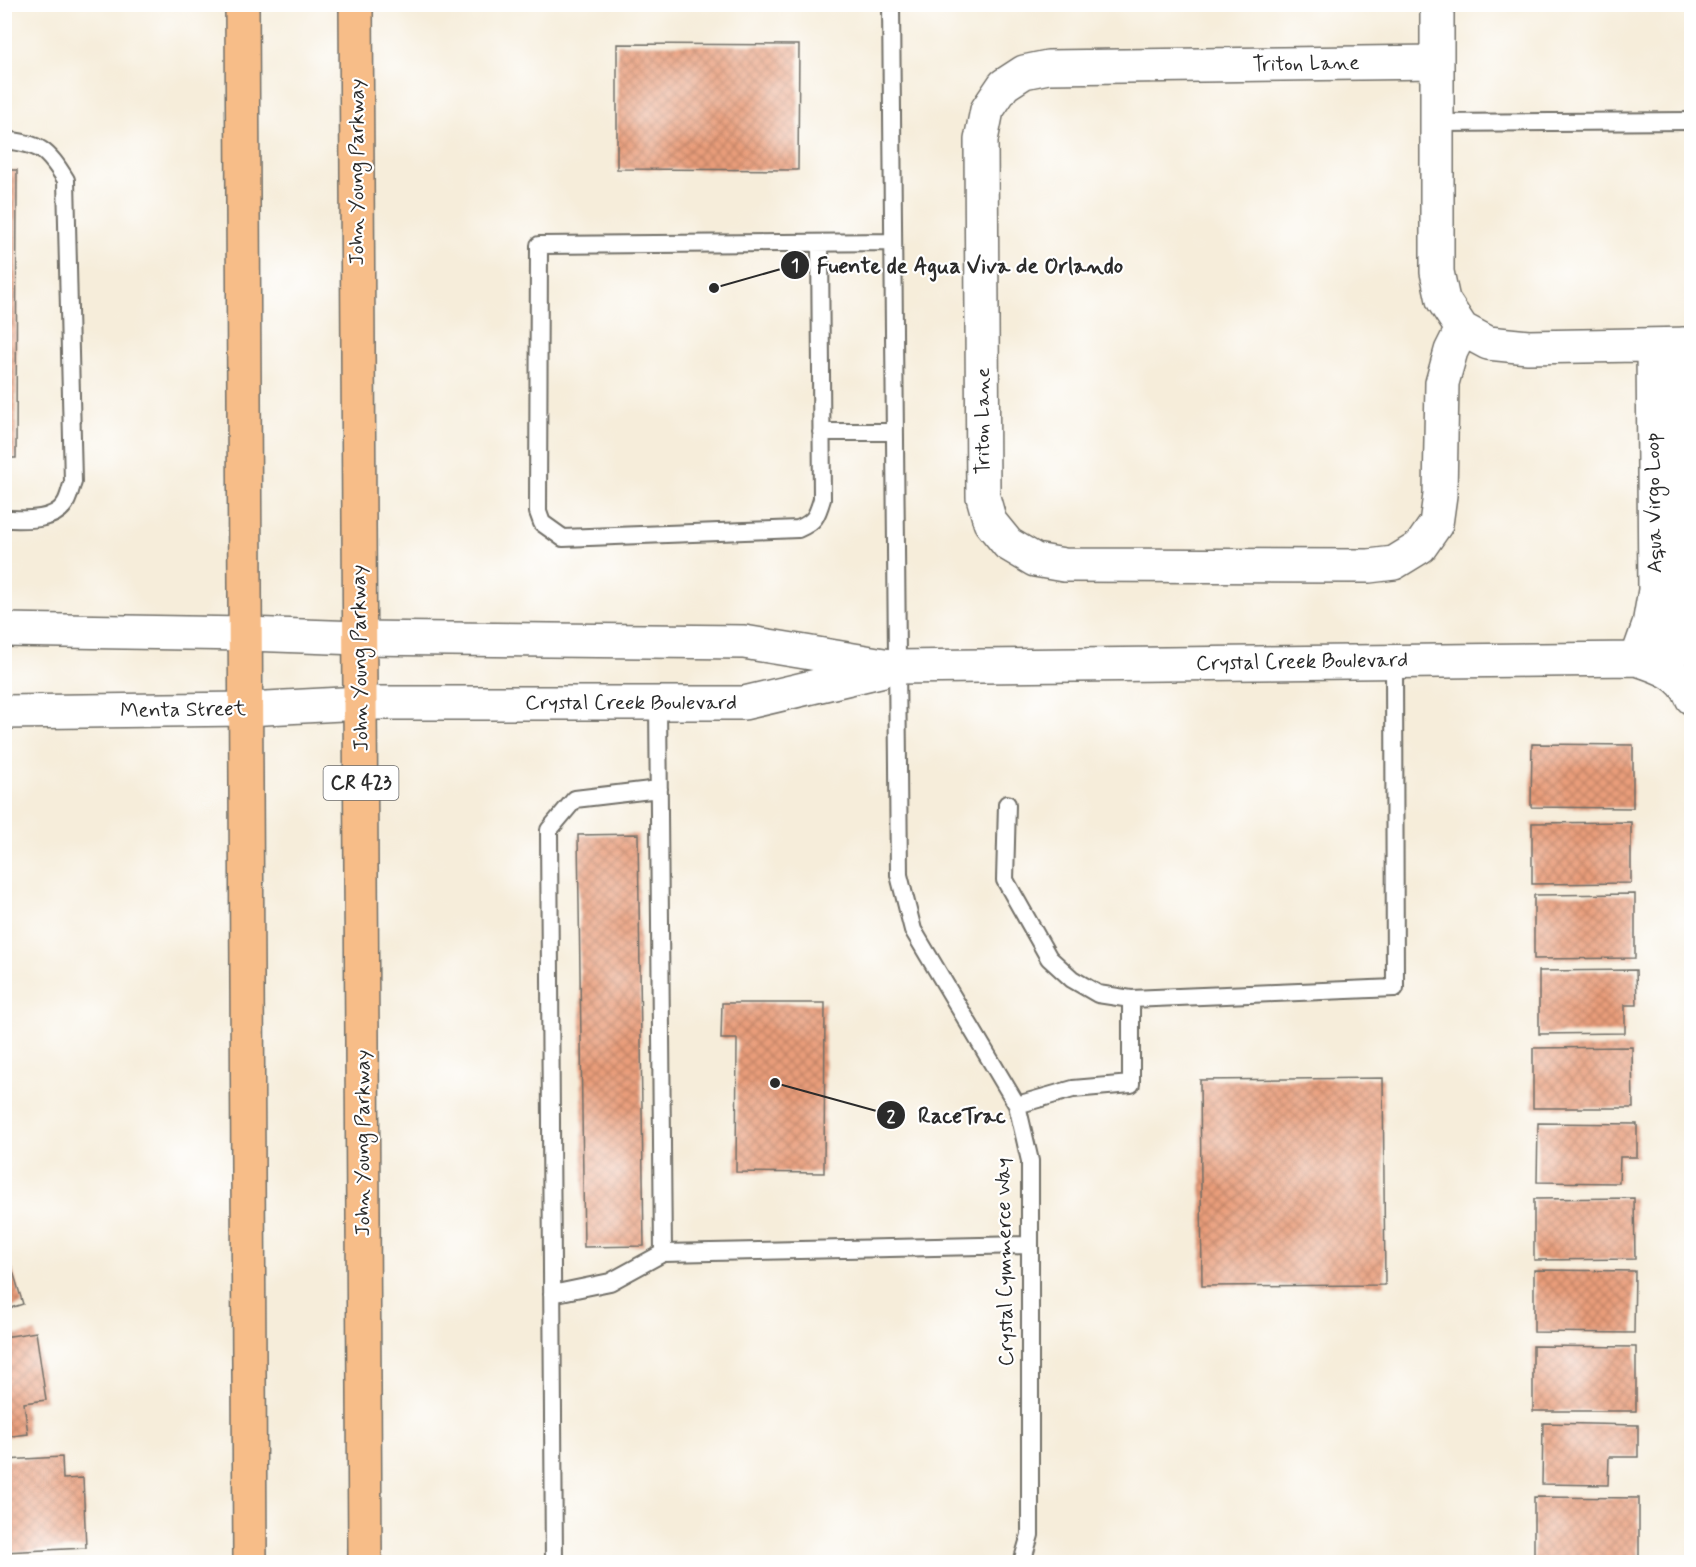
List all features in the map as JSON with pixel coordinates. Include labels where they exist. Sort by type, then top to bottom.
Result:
[{"type":"highway","points":[[242,4],[250,1563]]},
{"type":"highway","name":"John Young Parkway","points":[[356,4],[365,1563]]},
{"type":"street","points":[[1437,4],[1437,272],[1443,300],[1462,329],[1488,343],[1528,347],[1676,345]]},
{"type":"street","name":"Triton Lane","points":[[1437,62],[1048,67],[1024,72],[1004,86],[987,110],[981,140],[983,497],[990,522],[1008,544],[1035,560],[1064,565],[1369,566],[1394,563],[1420,547],[1436,524],[1440,495],[1442,383],[1451,351],[1462,329]]},
{"type":"street","name":"Aqua Virgo Loop","points":[[1651,664],[1649,625],[1669,527],[1676,345]]},
{"type":"street","points":[[4,630],[359,638]]},
{"type":"street","name":"Crystal Creek Boulevard","points":[[359,638],[744,642],[896,667],[1394,661],[1651,664]]},
{"type":"street","points":[[1651,664],[1688,687],[1692,698]]},
{"type":"street","name":"Crystal Creek Boulevard","points":[[361,703],[744,703],[896,667]]},
{"type":"street","name":"Menta Street","points":[[4,712],[246,709],[361,703]]},
{"type":"lane","name":"Crystal Cymmerce Way","points":[[891,4],[899,875],[913,930],[1017,1105],[1030,1161],[1030,1535],[1022,1563]]},
{"type":"lane","points":[[1437,123],[1692,121]]},
{"type":"lane","points":[[4,140],[32,143],[54,160],[66,180],[73,482],[65,504],[55,515],[30,519],[4,519]]},
{"type":"lane","points":[[820,243],[822,499],[811,524],[798,529],[563,538],[542,523],[538,512],[539,245],[893,242]]},
{"type":"lane","points":[[821,432],[894,432]]},
{"type":"lane","points":[[1007,804],[1005,880],[1049,958],[1072,979],[1098,994],[1131,999],[1395,988],[1394,661]]},
{"type":"lane","points":[[658,703],[663,1253]]},
{"type":"lane","points":[[554,1563],[549,830],[575,799],[658,789]]},
{"type":"lane","points":[[1017,1105],[1072,1089],[1131,1084],[1131,999]]},
{"type":"lane","points":[[552,1294],[610,1282],[663,1253],[1030,1245]]},
{"type":"building","points":[[617,44],[799,45],[798,170],[617,169]]},
{"type":"building","points":[[4,170],[17,170],[16,458],[4,458]]},
{"type":"building","points":[[1532,744],[1633,745],[1633,808],[1531,807]]},
{"type":"building","points":[[1631,822],[1631,883],[1532,884],[1532,823]]},
{"type":"building","points":[[638,834],[644,1246],[584,1247],[578,835]]},
{"type":"building","points":[[1635,894],[1635,958],[1534,959],[1534,895]]},
{"type":"building","points":[[1636,970],[1637,1005],[1625,1005],[1625,1033],[1539,1034],[1539,971]]},
{"type":"building","points":[[722,1003],[825,1003],[824,1173],[736,1172],[737,1039],[721,1039]]},
{"type":"building","points":[[1632,1047],[1633,1108],[1533,1108],[1533,1048]]},
{"type":"building","points":[[1383,1078],[1385,1285],[1202,1286],[1200,1080]]},
{"type":"building","points":[[1538,1123],[1637,1124],[1637,1157],[1620,1157],[1619,1183],[1537,1182]]},
{"type":"building","points":[[1634,1198],[1635,1259],[1534,1260],[1534,1199]]},
{"type":"building","points":[[4,1242],[23,1304],[4,1310]]},
{"type":"building","points":[[1534,1270],[1635,1271],[1634,1333],[1534,1332]]},
{"type":"building","points":[[36,1332],[46,1400],[24,1403],[28,1434],[4,1437],[4,1337]]},
{"type":"building","points":[[1533,1346],[1636,1347],[1636,1411],[1533,1411]]},
{"type":"building","points":[[1543,1423],[1638,1425],[1638,1457],[1609,1457],[1608,1485],[1542,1484]]},
{"type":"building","points":[[62,1457],[63,1479],[83,1478],[86,1548],[4,1552],[4,1460]]},
{"type":"building","points":[[1534,1497],[1639,1498],[1639,1562],[1534,1562]]},
{"type":"place","name":"Fuente de Agua Viva de Orlando","points":[[714,288]]},
{"type":"place","name":"RaceTrac","points":[[775,1083]]}]
